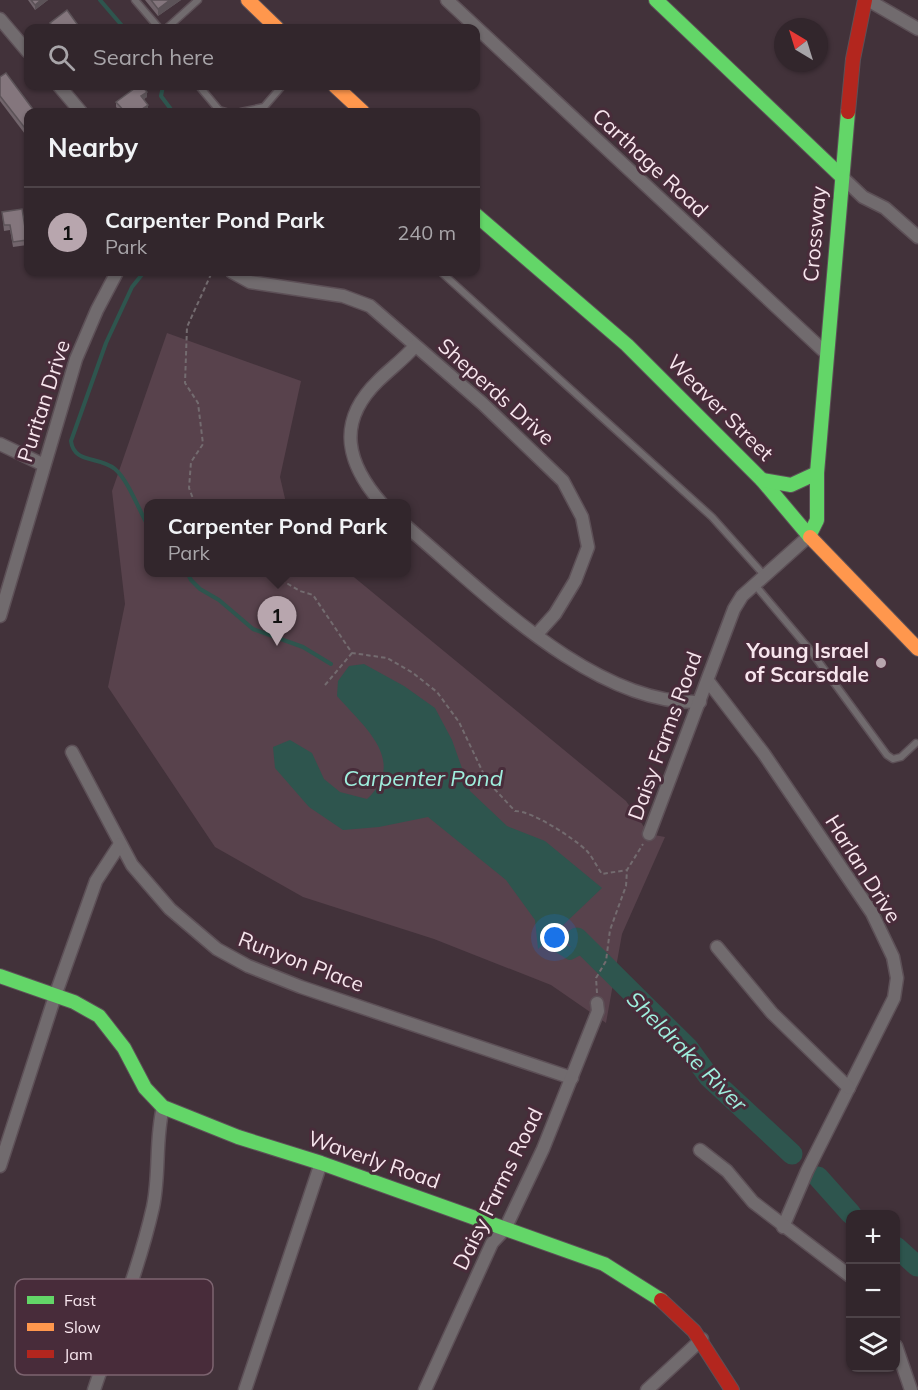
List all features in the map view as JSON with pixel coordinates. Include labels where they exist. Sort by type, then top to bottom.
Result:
[{"type":"street","points":[[248,0],[273,24]]},
{"type":"street","name":"Carthage Road","points":[[447,0],[473,24]]},
{"type":"street","points":[[867,0],[918,29]]},
{"type":"street","name":"Crossway","points":[[809,536],[817,520],[818,473],[827,354],[853,59],[867,0]]},
{"type":"street","points":[[663,2],[863,197],[885,208],[918,237]]},
{"type":"street","points":[[0,19],[24,47]]},
{"type":"street","name":"Carthage Road","points":[[480,31],[827,354]]},
{"type":"street","points":[[62,90],[78,108]]},
{"type":"street","points":[[339,90],[359,108]]},
{"type":"street","name":"Weaver Street","points":[[480,218],[627,345],[762,480],[809,536],[918,649]]},
{"type":"street","name":"Puritan Drive","points":[[0,616],[76,359],[115,276]]},
{"type":"street","name":"Sheperds Drive","points":[[240,276],[249,282],[359,300],[385,317],[550,467],[573,496],[582,517],[588,547],[585,561],[555,614],[537,634]]},
{"type":"street","points":[[378,499],[357,472],[349,444],[351,426],[363,399],[415,346]]},
{"type":"street","points":[[0,444],[44,465]]},
{"type":"street","points":[[762,480],[783,487],[792,486],[803,483],[818,473]]},
{"type":"street","points":[[411,530],[537,634],[601,678],[675,703],[700,702]]},
{"type":"street","name":"Daisy Farms Road","points":[[650,834],[734,609],[742,596],[809,536]]},
{"type":"street","name":"Harlan Drive","points":[[708,681],[764,754],[853,881],[893,957],[897,978],[894,998],[807,1171],[783,1227]]},
{"type":"street","name":"Runyon Place","points":[[72,752],[132,865],[186,926],[217,949],[248,966],[301,987],[572,1078]]},
{"type":"street","points":[[0,1166],[55,996],[96,881],[120,844]]},
{"type":"street","points":[[717,947],[772,1013],[849,1088]]},
{"type":"street","name":"Waverly Road","points":[[0,976],[88,1008],[108,1025],[145,1088],[163,1107],[238,1137],[321,1163],[604,1264],[640,1282],[666,1301],[702,1339],[732,1390]]},
{"type":"street","name":"Daisy Farms Road","points":[[425,1390],[492,1244],[505,1228],[572,1078],[598,1011],[597,1003]]},
{"type":"street","points":[[131,1279],[147,1232],[153,1204],[158,1130],[163,1107]]},
{"type":"street","points":[[700,1150],[727,1171],[753,1202],[846,1273]]},
{"type":"street","points":[[246,1390],[321,1163]]},
{"type":"street","points":[[647,1390],[702,1339]]},
{"type":"street","points":[[900,1358],[911,1390]]},
{"type":"street","points":[[94,1390],[99,1375]]},
{"type":"lane","points":[[135,0],[156,24]]},
{"type":"lane","points":[[174,24],[198,0]]},
{"type":"lane","points":[[202,90],[217,108]]},
{"type":"lane","points":[[268,108],[280,90]]},
{"type":"lane","points":[[445,276],[712,517],[766,576]]},
{"type":"lane","points":[[755,585],[810,650],[887,755],[893,759],[901,757],[916,743]]},
{"type":"path","points":[[193,499],[189,488],[191,462],[203,444],[198,403],[185,383],[187,327],[210,276]]},
{"type":"path","points":[[276,577],[313,595],[352,653],[387,658],[437,692],[459,722],[487,781],[515,811],[524,811],[570,838],[588,852],[602,874],[627,870]]},
{"type":"path","points":[[325,685],[352,653]]},
{"type":"path","name":"Daisy Farms Road","points":[[597,1003],[597,972],[606,962],[610,930],[626,886],[627,870],[650,834]]},
{"type":"shaded area","points":[[167,333],[301,381],[280,477],[285,499],[144,499],[144,577],[354,577],[626,801],[649,834],[665,837],[622,934],[606,1023],[551,985],[434,939],[303,897],[215,847],[108,687],[125,604],[112,491]]},
{"type":"water","name":"Carpenter Pond","points":[[364,664],[404,686],[435,708],[452,740],[470,791],[507,826],[545,841],[602,888],[538,949],[535,920],[506,880],[428,817],[379,827],[343,830],[309,807],[275,768],[273,747],[290,740],[312,753],[324,779],[340,792],[367,799],[379,785],[383,771],[383,758],[378,745],[337,696],[338,681],[349,666]]},
{"type":"building","points":[[31,0],[41,0],[35,5]]},
{"type":"building","points":[[151,0],[170,0],[158,9]]},
{"type":"building","points":[[67,10],[77,24],[51,24]]},
{"type":"building","points":[[6,73],[32,108],[24,108],[24,127],[0,96],[0,77]]},
{"type":"building","points":[[132,90],[147,92],[141,96],[148,105],[144,108],[121,108],[116,102]]},
{"type":"building","points":[[22,209],[24,240],[13,242],[10,225],[4,225],[2,212]]},
{"type":"waterway","name":"Sheldrake River","points":[[100,0],[121,24]]},
{"type":"waterway","name":"Sheldrake River","points":[[162,90],[161,96],[170,108]]},
{"type":"waterway","name":"Sheldrake River","points":[[141,276],[132,287],[106,343],[71,441],[73,448],[82,457],[109,465],[120,474],[144,518]]},
{"type":"waterway","name":"Sheldrake River","points":[[190,577],[200,589],[219,600],[253,629],[303,647],[331,664]]},
{"type":"waterway","name":"Sheldrake River","points":[[577,938],[688,1048],[709,1077],[792,1154]]},
{"type":"waterway","name":"Sheldrake River","points":[[548,940],[570,954],[583,947]]},
{"type":"waterway","name":"Sheldrake River","points":[[818,1177],[847,1210]]},
{"type":"waterway","name":"Sheldrake River","points":[[900,1251],[917,1266]]},
{"type":"traffic: fast","points":[[656,0],[841,176]]},
{"type":"traffic: fast","points":[[809,536],[817,520],[817,473],[848,112]]},
{"type":"traffic: fast","points":[[480,218],[627,345],[762,480],[810,537]]},
{"type":"traffic: fast","points":[[762,480],[791,485],[817,473]]},
{"type":"traffic: fast","points":[[0,976],[74,1002],[99,1016],[124,1048],[145,1088],[163,1107],[238,1137],[321,1163],[604,1264],[661,1300]]},
{"type":"traffic: slow","points":[[248,0],[273,24]]},
{"type":"traffic: slow","points":[[339,90],[359,108]]},
{"type":"traffic: slow","points":[[810,537],[918,649]]},
{"type":"traffic: jam","points":[[848,112],[853,59],[865,0]]},
{"type":"traffic: jam","points":[[661,1300],[694,1331],[732,1390]]},
{"type":"place","name":"Carpenter Pond Park","points":[[277,646]]},
{"type":"place","name":"Young Israel of Scarsdale","points":[[881,663]]}]
